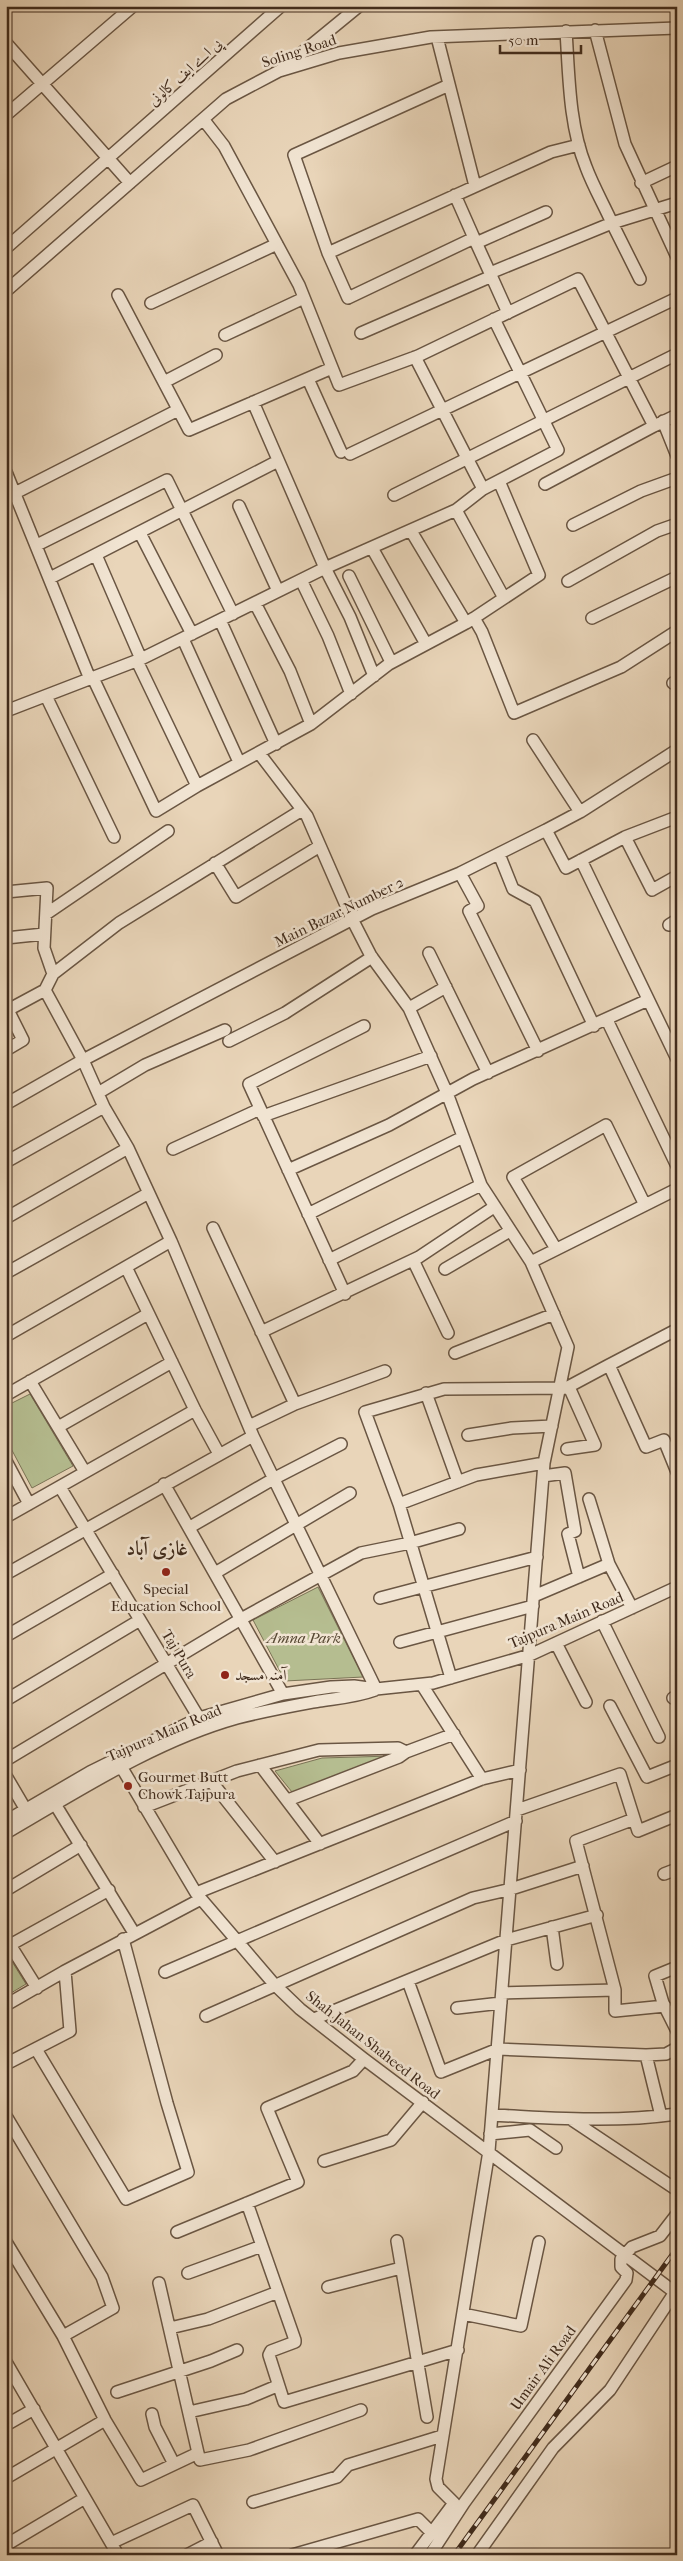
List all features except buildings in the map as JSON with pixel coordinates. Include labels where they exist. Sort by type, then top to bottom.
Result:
[{"type":"street","points":[[6,115],[133,6]]},
{"type":"street","name":"پی اے ایف کالونی","points":[[6,248],[281,6]]},
{"type":"street","points":[[279,72],[291,59],[359,6]]},
{"type":"street","name":"Soling Road","points":[[6,292],[226,99],[279,72],[339,53],[437,37],[677,28]]},
{"type":"street","points":[[595,30],[625,144],[677,257]]},
{"type":"street","points":[[566,31],[571,103],[579,146],[586,167],[640,279]]},
{"type":"street","points":[[437,37],[475,186]]},
{"type":"street","points":[[6,43],[130,183]]},
{"type":"street","points":[[449,85],[294,155],[328,253],[348,298],[475,241],[546,212]]},
{"type":"street","points":[[203,119],[224,146],[277,244],[304,298],[338,385],[415,357],[578,279],[629,378],[659,423],[677,456]]},
{"type":"street","points":[[328,253],[550,152],[579,146]]},
{"type":"street","points":[[642,183],[677,166]]},
{"type":"street","points":[[454,196],[508,313]]},
{"type":"street","points":[[361,333],[612,223],[677,203]]},
{"type":"street","points":[[151,303],[277,244]]},
{"type":"street","points":[[118,295],[189,430],[332,368]]},
{"type":"street","points":[[225,335],[304,298]]},
{"type":"street","points":[[308,379],[346,453],[442,410],[677,298]]},
{"type":"street","points":[[6,711],[139,660],[325,568],[412,531],[456,510],[483,489],[558,450],[494,319]]},
{"type":"street","points":[[394,495],[677,354]]},
{"type":"street","points":[[164,382],[216,355]]},
{"type":"street","points":[[415,357],[483,489]]},
{"type":"street","points":[[253,402],[325,568],[350,616],[374,676]]},
{"type":"street","points":[[15,493],[178,410]]},
{"type":"street","points":[[545,484],[677,414]]},
{"type":"street","points":[[50,578],[183,512],[278,461]]},
{"type":"street","points":[[6,472],[91,679],[156,811],[196,786],[311,724],[391,662],[470,620],[539,575],[498,481]]},
{"type":"street","points":[[573,525],[640,491],[677,478]]},
{"type":"street","points":[[37,545],[167,480],[233,614]]},
{"type":"street","points":[[239,506],[278,591]]},
{"type":"street","points":[[456,510],[504,598]]},
{"type":"street","points":[[568,581],[657,531],[677,524]]},
{"type":"street","points":[[412,531],[470,620],[482,632],[514,713],[621,667],[677,631]]},
{"type":"street","points":[[140,533],[188,636],[240,762]]},
{"type":"street","points":[[372,548],[426,644]]},
{"type":"street","points":[[96,555],[139,660],[196,786]]},
{"type":"street","points":[[349,576],[391,662]]},
{"type":"street","points":[[592,618],[677,577]]},
{"type":"street","points":[[300,580],[328,636],[351,694]]},
{"type":"street","points":[[255,603],[290,671],[311,724]]},
{"type":"street","points":[[220,620],[276,744]]},
{"type":"street","points":[[46,696],[114,837]]},
{"type":"street","points":[[533,740],[580,812]]},
{"type":"street","name":"Main Bazar Number 2","points":[[6,1104],[83,1060],[352,919],[460,873],[546,830],[580,812],[677,750]]},
{"type":"street","points":[[259,753],[302,810],[352,919],[372,957],[408,1008],[447,1093],[481,1185],[531,1262],[568,1347],[564,1388],[552,1426],[544,1463],[489,2151],[458,2350],[442,2436],[438,2487],[459,2503],[432,2532],[415,2555]]},
{"type":"street","points":[[6,1050],[22,1040],[7,1010],[45,990],[53,974],[119,923],[302,810]]},
{"type":"street","points":[[546,830],[566,868],[625,837],[677,817]]},
{"type":"street","points":[[46,914],[168,831]]},
{"type":"street","points":[[625,837],[652,890],[677,876]]},
{"type":"street","points":[[215,863],[236,897],[320,846]]},
{"type":"street","points":[[499,854],[514,890],[535,901],[594,1026]]},
{"type":"street","points":[[581,860],[677,1059]]},
{"type":"street","points":[[460,873],[478,906],[469,911],[538,1051]]},
{"type":"street","points":[[6,892],[47,888],[44,948],[53,974]]},
{"type":"street","points":[[6,938],[44,934]]},
{"type":"street","points":[[429,953],[488,1073]]},
{"type":"street","points":[[229,1041],[285,1013],[372,957]]},
{"type":"street","points":[[408,1008],[446,987]]},
{"type":"street","points":[[45,990],[83,1060],[104,1107],[128,1148],[147,1194],[171,1241],[251,1431],[376,1689]]},
{"type":"street","points":[[288,1170],[389,1125],[488,1073],[648,1000]]},
{"type":"street","points":[[607,1020],[677,1166]]},
{"type":"street","points":[[345,1294],[249,1084],[364,1026]]},
{"type":"street","points":[[98,1093],[145,1066],[225,1030]]},
{"type":"street","points":[[173,1149],[262,1113],[431,1056]]},
{"type":"street","points":[[6,1162],[104,1107]]},
{"type":"street","points":[[556,1249],[513,1177],[606,1125],[645,1205]]},
{"type":"street","points":[[308,1214],[463,1137]]},
{"type":"street","points":[[6,1218],[128,1148]]},
{"type":"street","points":[[329,1260],[481,1185]]},
{"type":"street","points":[[531,1262],[677,1189]]},
{"type":"street","points":[[6,1273],[147,1194]]},
{"type":"street","points":[[262,1332],[413,1260],[494,1207]]},
{"type":"street","points":[[213,1228],[295,1404]]},
{"type":"street","points":[[444,1269],[510,1231]]},
{"type":"street","points":[[6,1336],[171,1241]]},
{"type":"street","points":[[413,1260],[448,1333]]},
{"type":"street","points":[[126,1267],[195,1410],[219,1454]]},
{"type":"street","points":[[6,1395],[148,1314]]},
{"type":"street","points":[[455,1353],[554,1314]]},
{"type":"street","points":[[451,1678],[399,1504],[365,1412],[444,1389],[564,1388],[676,1333]]},
{"type":"street","points":[[58,1427],[172,1362]]},
{"type":"street","points":[[609,1365],[646,1447],[664,1440],[677,1472]]},
{"type":"street","points":[[6,1574],[219,1454],[251,1431],[295,1404],[385,1371]]},
{"type":"street","points":[[30,1380],[85,1472]]},
{"type":"street","points":[[564,1388],[595,1445],[567,1449]]},
{"type":"street","points":[[426,1393],[458,1482]]},
{"type":"street","points":[[6,1517],[195,1410]]},
{"type":"street","points":[[468,1435],[512,1428],[552,1426]]},
{"type":"street","points":[[190,1527],[275,1478],[341,1444]]},
{"type":"street","points":[[6,1461],[30,1504]]},
{"type":"street","points":[[399,1504],[476,1475],[544,1463]]},
{"type":"street","points":[[543,1476],[565,1473],[575,1531],[568,1534],[579,1577]]},
{"type":"street","points":[[164,1484],[283,1694]]},
{"type":"street","name":"Taj Pura","points":[[60,1487],[199,1718]]},
{"type":"street","points":[[215,1573],[296,1523],[350,1493]]},
{"type":"street","points":[[590,1499],[610,1564],[632,1608]]},
{"type":"street","points":[[6,1760],[241,1619],[361,1553],[410,1543],[459,1528]]},
{"type":"street","points":[[380,1598],[423,1585],[537,1557]]},
{"type":"street","points":[[400,1642],[534,1601],[579,1577],[610,1564]]},
{"type":"street","points":[[6,1636],[113,1574]]},
{"type":"street","name":"Tajpura Main Road","points":[[6,1820],[119,1763],[199,1718],[283,1694],[331,1686],[354,1686],[376,1689],[422,1684],[451,1678],[530,1655],[677,1587]]},
{"type":"street","points":[[6,1700],[140,1620]]},
{"type":"street","points":[[602,1622],[659,1737]]},
{"type":"street","points":[[556,1643],[586,1702]]},
{"type":"street","points":[[422,1684],[482,1779]]},
{"type":"street","name":"Tajpura Main Road","points":[[6,1833],[56,1804],[119,1763],[203,1730],[237,1718],[289,1706],[354,1698],[376,1689]]},
{"type":"street","points":[[610,1706],[647,1777],[677,1766]]},
{"type":"street","points":[[288,1800],[454,1734]]},
{"type":"street","points":[[144,1807],[211,1781],[260,1765],[318,1750],[398,1748],[406,1752]]},
{"type":"street","name":"Shah Jahan Shaheed Road","points":[[119,1763],[198,1896],[274,1984],[364,2059],[676,2293]]},
{"type":"street","points":[[260,1765],[320,1844]]},
{"type":"street","points":[[6,2005],[198,1896],[274,1862],[482,1779],[520,1770]]},
{"type":"street","points":[[165,1972],[237,1942],[517,1815],[620,1774],[638,1831],[677,1816]]},
{"type":"street","points":[[6,1776],[26,1810]]},
{"type":"street","points":[[211,1781],[274,1862]]},
{"type":"street","points":[[56,1804],[134,1933]]},
{"type":"street","points":[[634,1819],[576,1841],[597,1915],[615,1990],[615,2011],[664,2006]]},
{"type":"street","points":[[6,1890],[81,1845]]},
{"type":"street","points":[[206,2016],[274,1984],[473,1898],[511,1889],[583,1866]]},
{"type":"street","points":[[664,1874],[677,1868]]},
{"type":"street","points":[[37,1988],[8,1942],[109,1890]]},
{"type":"street","points":[[314,2019],[506,1940],[597,1915]]},
{"type":"street","points":[[552,1927],[557,1964]]},
{"type":"street","points":[[36,2049],[126,2200],[188,2172],[123,1939]]},
{"type":"street","points":[[677,1967],[655,1976],[664,2006],[677,2031]]},
{"type":"street","points":[[6,2064],[70,2031],[65,1971]]},
{"type":"street","points":[[408,1980],[441,2072],[498,2049],[646,2055],[666,2054],[677,2048]]},
{"type":"street","points":[[457,2008],[502,1998],[615,1990]]},
{"type":"street","points":[[646,2055],[661,2116]]},
{"type":"street","points":[[178,2232],[298,2182],[267,2108],[353,2071],[364,2059]]},
{"type":"street","points":[[324,2161],[391,2140],[423,2102]]},
{"type":"street","points":[[492,2114],[572,2119],[635,2120],[677,2114]]},
{"type":"street","points":[[6,2116],[102,2277],[112,2308],[63,2336]]},
{"type":"street","points":[[572,2119],[677,2190]]},
{"type":"street","points":[[490,2134],[530,2130],[556,2148]]},
{"type":"street","points":[[247,2203],[295,2342],[269,2352],[277,2386],[284,2402],[458,2350]]},
{"type":"street","points":[[625,2254],[632,2247],[660,2236],[677,2214]]},
{"type":"street","points":[[397,2241],[427,2417]]},
{"type":"street","points":[[6,2242],[63,2336],[105,2420],[141,2480],[198,2453]]},
{"type":"street","points":[[463,2314],[521,2326],[539,2242]]},
{"type":"street","points":[[188,2273],[262,2246]]},
{"type":"street","name":"Umair Ali Road","points":[[430,2555],[459,2503],[626,2280],[627,2273],[620,2264],[625,2254]]},
{"type":"street","points":[[328,2287],[401,2268]]},
{"type":"street","points":[[160,2283],[200,2460],[249,2450],[361,2410]]},
{"type":"street","points":[[170,2328],[208,2319],[278,2292]]},
{"type":"street","points":[[477,2555],[553,2448],[610,2390],[676,2293]]},
{"type":"street","points":[[117,2392],[237,2350]]},
{"type":"street","points":[[8,2369],[34,2409],[118,2555]]},
{"type":"street","points":[[189,2412],[246,2399],[277,2386]]},
{"type":"street","points":[[6,2426],[34,2409]]},
{"type":"street","points":[[152,2414],[155,2427],[174,2464]]},
{"type":"street","points":[[6,2478],[105,2420]]},
{"type":"street","points":[[253,2502],[337,2477],[348,2465],[442,2436]]},
{"type":"street","points":[[6,2545],[85,2498]]},
{"type":"street","points":[[111,2543],[193,2505],[218,2555]]},
{"type":"street","points":[[292,2555],[334,2549],[418,2520],[432,2532]]},
{"type":"street","points":[[187,2555],[212,2542]]},
{"type":"green space","points":[[30,1394],[73,1466],[32,1488],[6,1439],[6,1406]]},
{"type":"green space","name":"Amna Park","points":[[318,1587],[363,1677],[285,1681],[253,1620]]},
{"type":"green space","points":[[392,1756],[292,1792],[275,1771],[322,1758]]},
{"type":"green space","points":[[6,1952],[26,1984],[6,1996]]},
{"type":"railway","points":[[454,2555],[677,2248]]},
{"type":"place","name":"Special Education School","points":[[166,1572]]},
{"type":"place","name":"آمنہ مسجد","points":[[225,1675]]},
{"type":"place","name":"Gourmet Butt Chowk Tajpura","points":[[128,1786]]},
{"type":"district","name":"غازى آباد","points":[[157,1548]]}]
